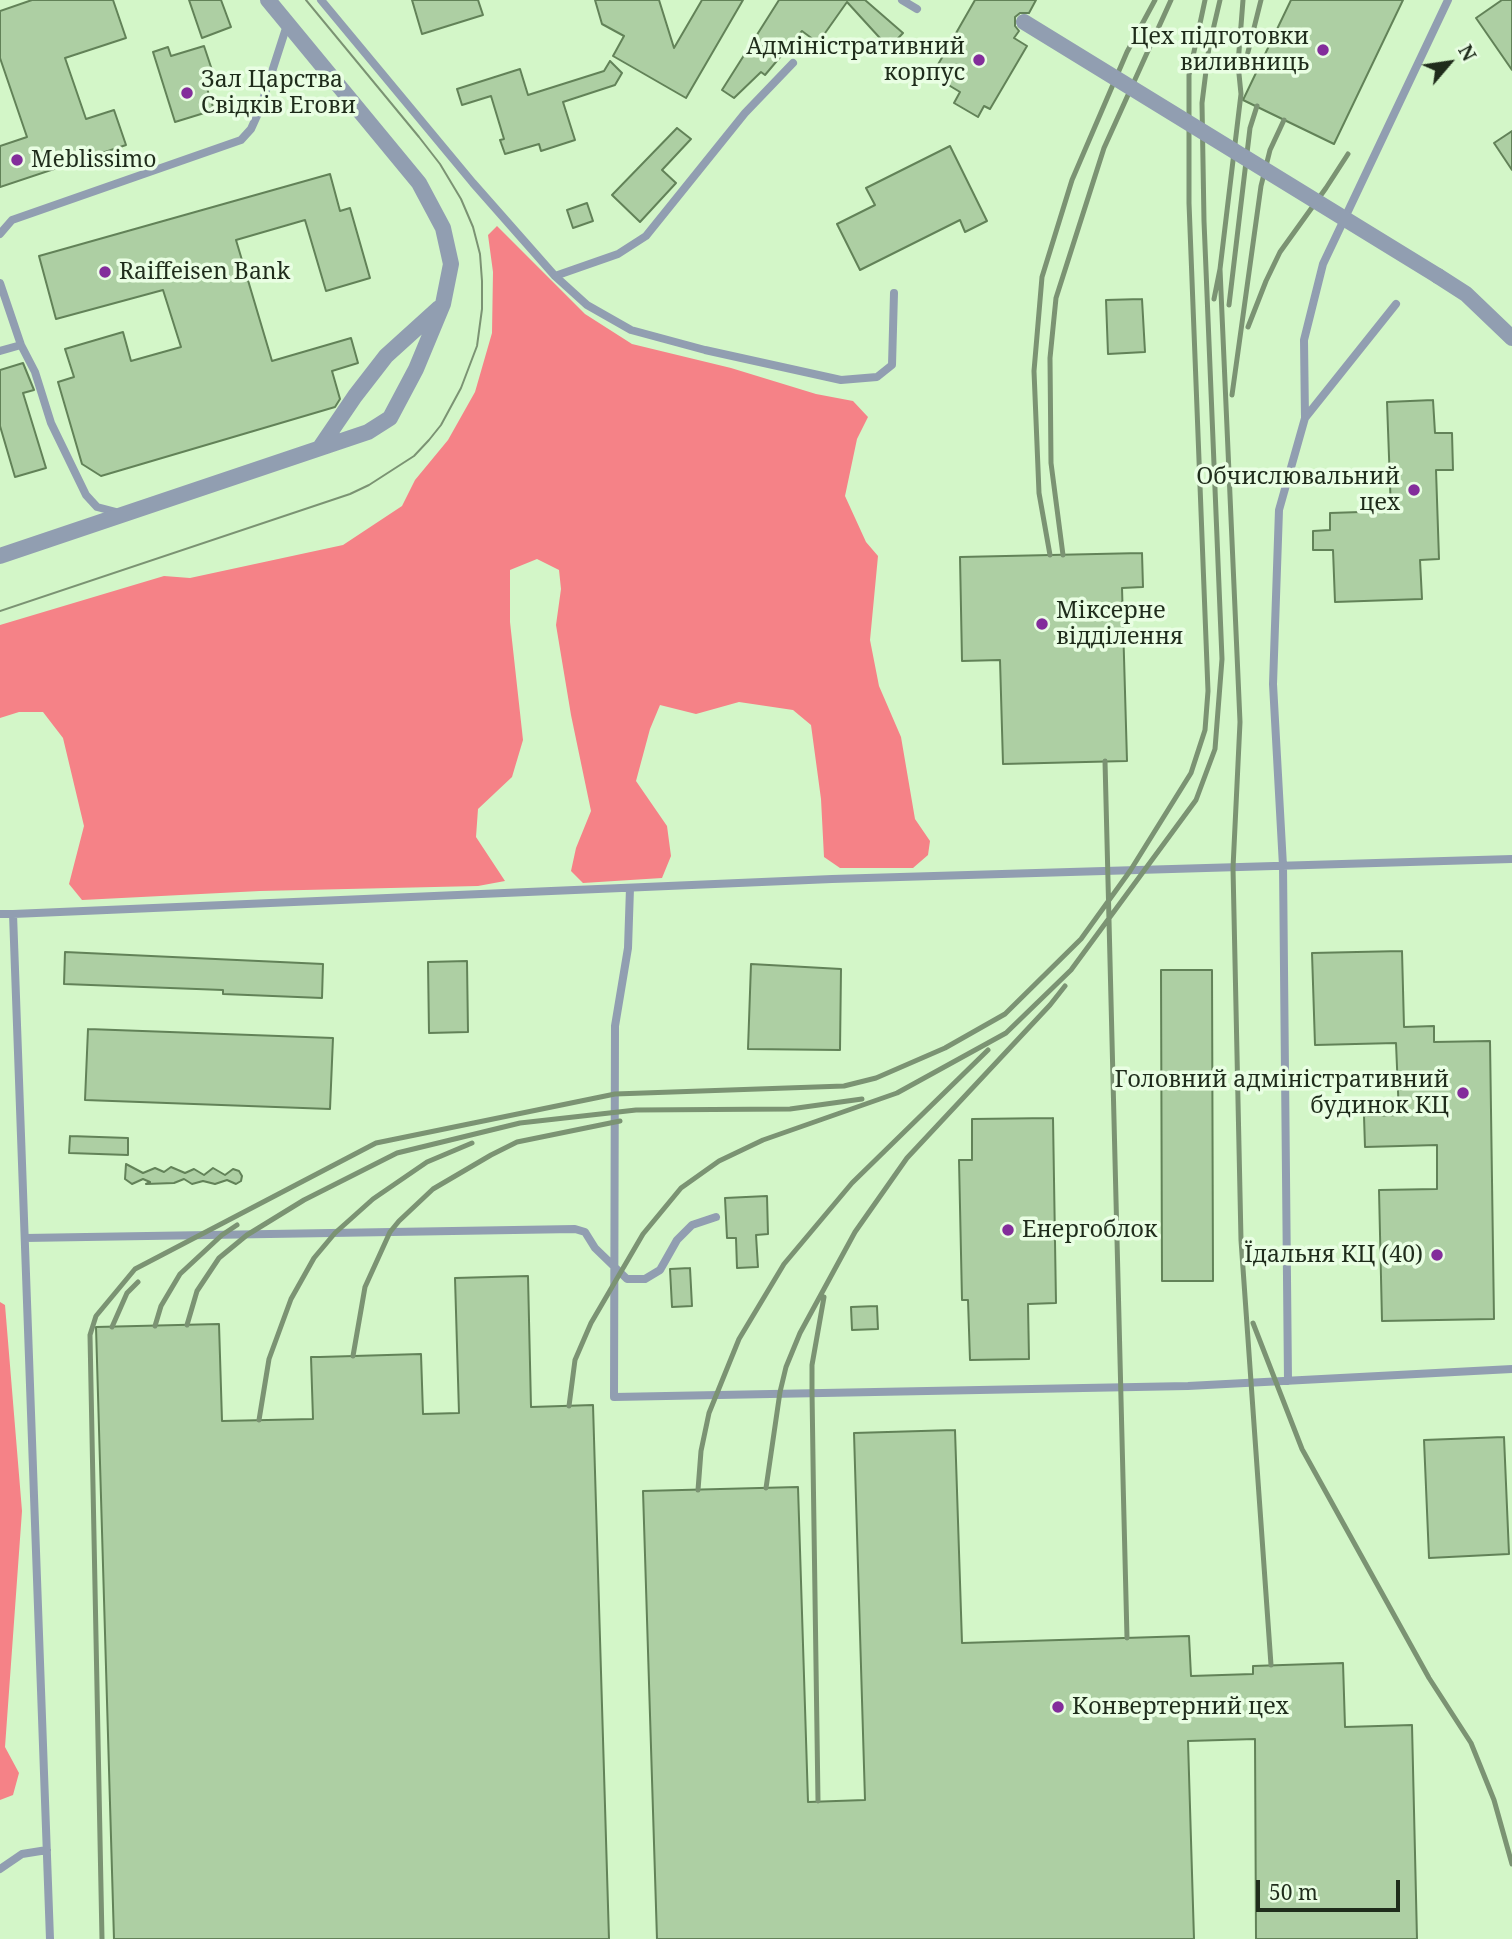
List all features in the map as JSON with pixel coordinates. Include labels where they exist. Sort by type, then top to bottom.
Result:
[{"type":"street","points":[[0,556],[368,432],[390,418],[416,369],[443,304],[451,264],[443,228],[419,183],[268,0]]},
{"type":"street","points":[[1024,22],[1466,294],[1512,338]]},
{"type":"street","points":[[321,446],[386,356],[443,304]]},
{"type":"lane","points":[[321,0],[473,183],[555,276],[587,305],[631,330],[705,350],[841,380],[877,377],[892,365],[894,293]]},
{"type":"lane","points":[[902,0],[917,9]]},
{"type":"lane","points":[[1288,1381],[1283,866],[1273,684],[1279,510],[1305,418],[1304,340],[1323,264],[1448,0]]},
{"type":"lane","points":[[0,234],[12,220],[241,140],[251,129],[260,108],[287,25]]},
{"type":"lane","points":[[555,276],[618,254],[646,236],[745,113],[793,63]]},
{"type":"lane","points":[[0,283],[21,345],[35,372],[51,423],[86,495],[97,507],[124,514]]},
{"type":"lane","points":[[1305,418],[1396,304]]},
{"type":"lane","points":[[0,351],[21,345]]},
{"type":"lane","points":[[0,914],[630,888],[1512,859]]},
{"type":"lane","points":[[630,888],[628,948],[615,1026],[614,1396],[1188,1386],[1512,1370]]},
{"type":"lane","points":[[13,914],[50,1939]]},
{"type":"lane","points":[[25,1238],[575,1229],[585,1232],[594,1248],[628,1279],[645,1279],[660,1270],[677,1240],[692,1225],[716,1217]]},
{"type":"lane","points":[[0,1870],[22,1854],[47,1850]]},
{"type":"shaded area","points":[[497,226],[585,314],[632,344],[731,368],[816,394],[853,401],[868,417],[857,439],[845,496],[866,542],[878,556],[870,640],[879,686],[901,737],[915,819],[930,841],[928,855],[913,868],[840,868],[824,857],[821,799],[811,725],[793,710],[739,702],[696,714],[660,705],[650,729],[636,781],[667,826],[671,856],[662,878],[583,883],[571,871],[576,848],[591,811],[556,625],[561,589],[559,570],[537,559],[510,570],[510,622],[523,740],[512,777],[478,809],[476,837],[505,881],[478,886],[260,891],[82,900],[69,884],[84,826],[63,738],[43,712],[19,712],[0,718],[0,625],[164,576],[190,578],[343,545],[402,506],[415,480],[448,440],[475,392],[492,333],[493,272],[488,235]]},
{"type":"shaded area","points":[[0,1302],[5,1305],[22,1511],[5,1747],[19,1773],[13,1795],[0,1800]]},
{"type":"building","points":[[32,0],[113,0],[126,38],[65,58],[86,119],[114,110],[126,145],[0,187],[0,146],[27,137],[0,58],[0,11]]},
{"type":"building","points":[[189,0],[221,0],[231,27],[202,38]]},
{"type":"building","points":[[412,0],[478,0],[483,15],[422,34]]},
{"type":"building","points":[[595,0],[659,0],[674,48],[702,0],[743,0],[686,98],[613,56],[624,36],[602,24]]},
{"type":"building","points":[[779,0],[865,0],[903,33],[889,48],[847,2],[818,43],[802,31],[765,75],[761,72],[734,98],[722,90]]},
{"type":"building","name":"Адміністративний корпус","points":[[975,0],[1036,0],[1029,13],[1020,13],[1015,17],[1015,26],[1019,31],[1014,38],[1027,46],[990,109],[984,106],[978,117],[954,103],[960,92],[932,75]]},
{"type":"building","name":"Цех підготовки виливниць","points":[[1291,0],[1403,0],[1334,144],[1243,100]]},
{"type":"building","points":[[1502,0],[1512,0],[1512,70],[1476,18]]},
{"type":"building","name":"Зал Царства Свiдкiв Егови","points":[[204,46],[213,73],[203,76],[214,110],[175,122],[153,52],[168,47],[171,56]]},
{"type":"building","points":[[610,61],[622,73],[615,85],[563,102],[575,140],[541,151],[539,144],[505,154],[500,140],[504,139],[491,96],[462,105],[457,89],[520,69],[528,95],[604,71]]},
{"type":"building","points":[[677,128],[691,139],[662,170],[676,183],[640,222],[612,195]]},
{"type":"building","points":[[1512,131],[1512,170],[1494,143]]},
{"type":"building","points":[[950,146],[987,221],[965,232],[960,220],[860,270],[837,224],[875,205],[866,188]]},
{"type":"building","points":[[330,174],[340,211],[350,208],[370,278],[326,291],[305,220],[236,240],[272,361],[351,338],[358,363],[332,371],[340,399],[335,407],[101,476],[82,464],[58,382],[74,377],[65,349],[123,332],[131,361],[181,347],[163,290],[56,319],[39,256]]},
{"type":"building","points":[[587,203],[593,221],[573,228],[567,210]]},
{"type":"building","points":[[1142,299],[1145,352],[1108,354],[1106,300]]},
{"type":"building","points":[[23,363],[34,390],[23,393],[46,468],[15,477],[0,426],[0,370]]},
{"type":"building","name":"Обчислювальний цех","points":[[1433,400],[1435,433],[1452,433],[1453,470],[1436,470],[1439,559],[1420,560],[1422,599],[1335,602],[1333,550],[1313,550],[1313,531],[1330,530],[1330,513],[1391,511],[1387,402]]},
{"type":"building","name":"Міксерне відділення","points":[[1142,553],[1143,587],[1122,588],[1127,761],[1003,764],[1000,660],[962,661],[960,557]]},
{"type":"building","points":[[1402,951],[1404,1027],[1434,1026],[1434,1042],[1490,1041],[1494,1319],[1382,1321],[1379,1190],[1437,1189],[1437,1145],[1365,1147],[1364,1116],[1399,1115],[1396,1043],[1315,1045],[1312,953]]},
{"type":"building","points":[[65,952],[323,964],[322,998],[223,994],[223,990],[64,984]]},
{"type":"building","points":[[467,961],[468,1032],[429,1033],[428,962]]},
{"type":"building","points":[[751,964],[841,969],[840,1050],[748,1049]]},
{"type":"building","points":[[1161,970],[1212,970],[1213,1281],[1162,1281]]},
{"type":"building","points":[[88,1029],[333,1038],[330,1109],[85,1100]]},
{"type":"building","name":"Енергоблок","points":[[1053,1118],[1056,1303],[1028,1304],[1029,1359],[970,1360],[968,1300],[962,1300],[959,1160],[972,1160],[972,1119]]},
{"type":"building","points":[[70,1136],[128,1138],[128,1155],[69,1153]]},
{"type":"building","points":[[126,1164],[143,1173],[155,1168],[164,1172],[171,1167],[185,1173],[194,1169],[204,1175],[213,1168],[225,1175],[233,1169],[239,1171],[242,1176],[241,1181],[236,1184],[227,1180],[215,1184],[203,1181],[192,1184],[184,1179],[174,1183],[146,1184],[150,1182],[143,1179],[132,1184],[125,1179]]},
{"type":"building","points":[[767,1196],[768,1234],[756,1235],[758,1267],[737,1268],[736,1238],[727,1238],[725,1198]]},
{"type":"building","points":[[690,1268],[692,1306],[672,1307],[670,1269]]},
{"type":"building","points":[[528,1276],[531,1407],[593,1405],[609,1939],[114,1939],[96,1327],[219,1324],[222,1421],[313,1419],[311,1357],[421,1354],[423,1414],[459,1413],[455,1278]]},
{"type":"building","points":[[877,1306],[878,1329],[852,1330],[851,1307]]},
{"type":"building","name":"Конвертерний цех","points":[[955,1430],[962,1643],[1189,1636],[1191,1676],[1253,1674],[1253,1666],[1343,1663],[1345,1727],[1412,1725],[1417,1939],[1256,1939],[1255,1739],[1188,1741],[1194,1939],[657,1939],[643,1491],[798,1487],[808,1802],[865,1800],[854,1433]]},
{"type":"building","points":[[1504,1437],[1509,1554],[1429,1558],[1424,1440]]},
{"type":"tram line","points":[[0,611],[350,494],[369,485],[414,456],[441,425],[461,388],[477,346],[482,309],[480,254],[473,227],[461,199],[440,164],[306,0]]},
{"type":"railway","points":[[1050,555],[1039,493],[1034,371],[1042,277],[1072,180],[1127,52],[1155,0]]},
{"type":"railway","points":[[1063,555],[1051,463],[1050,358],[1056,298],[1104,148],[1171,0]]},
{"type":"railway","points":[[102,1939],[90,1335],[96,1316],[135,1269],[376,1143],[615,1094],[844,1086],[876,1078],[945,1048],[1005,1014],[1081,939],[1130,871],[1191,773],[1205,730],[1208,691],[1189,203],[1189,75],[1205,0]]},
{"type":"railway","points":[[569,1406],[575,1360],[591,1323],[643,1234],[681,1188],[719,1161],[763,1140],[897,1093],[1006,1033],[1071,970],[1196,800],[1215,749],[1222,659],[1204,221],[1202,103],[1209,47],[1220,0]]},
{"type":"railway","points":[[1220,269],[1241,94],[1238,64],[1243,0]]},
{"type":"railway","points":[[1245,64],[1261,0]]},
{"type":"railway","points":[[1229,305],[1250,128],[1257,106]]},
{"type":"railway","points":[[1232,395],[1261,186],[1270,150],[1284,120]]},
{"type":"railway","points":[[1248,327],[1280,252],[1348,154]]},
{"type":"railway","points":[[1214,299],[1220,269],[1240,722],[1233,868],[1241,1240],[1271,1665]]},
{"type":"railway","points":[[1105,761],[1127,1638]]},
{"type":"railway","points":[[766,1488],[786,1367],[800,1333],[855,1232],[907,1158],[1065,986]]},
{"type":"railway","points":[[698,1490],[701,1451],[709,1413],[739,1339],[784,1264],[852,1183],[988,1050]]},
{"type":"railway","points":[[187,1325],[197,1291],[219,1258],[247,1235],[304,1200],[397,1153],[520,1123],[636,1110],[790,1109],[862,1099]]},
{"type":"railway","points":[[353,1356],[365,1287],[390,1232],[433,1189],[517,1142],[620,1121]]},
{"type":"railway","points":[[259,1420],[269,1359],[291,1299],[314,1258],[335,1233],[373,1199],[427,1162],[472,1143]]},
{"type":"railway","points":[[155,1326],[161,1306],[180,1274],[222,1235],[237,1225]]},
{"type":"railway","points":[[112,1327],[127,1293],[138,1282]]},
{"type":"railway","points":[[818,1801],[812,1365],[824,1297]]},
{"type":"railway","points":[[1253,1323],[1302,1449],[1429,1678],[1471,1743],[1494,1800],[1512,1864]]},
{"type":"place","name":"Цех підготовки виливниць","points":[[1323,50]]},
{"type":"place","name":"Адміністративний корпус","points":[[979,60]]},
{"type":"place","name":"Зал Царства Свiдкiв Егови","points":[[187,93]]},
{"type":"place","name":"Meblissimo","points":[[17,160]]},
{"type":"place","name":"Raiffeisen Bank","points":[[105,272]]},
{"type":"place","name":"Обчислювальний цех","points":[[1414,490]]},
{"type":"place","name":"Міксерне відділення","points":[[1042,624]]},
{"type":"place","name":"Головний адміністративний будинок КЦ","points":[[1463,1093]]},
{"type":"place","name":"Енергоблок","points":[[1008,1230]]},
{"type":"place","name":"Їдальня КЦ (40)","points":[[1437,1255]]},
{"type":"place","name":"Конвертерний цех","points":[[1058,1707]]}]
